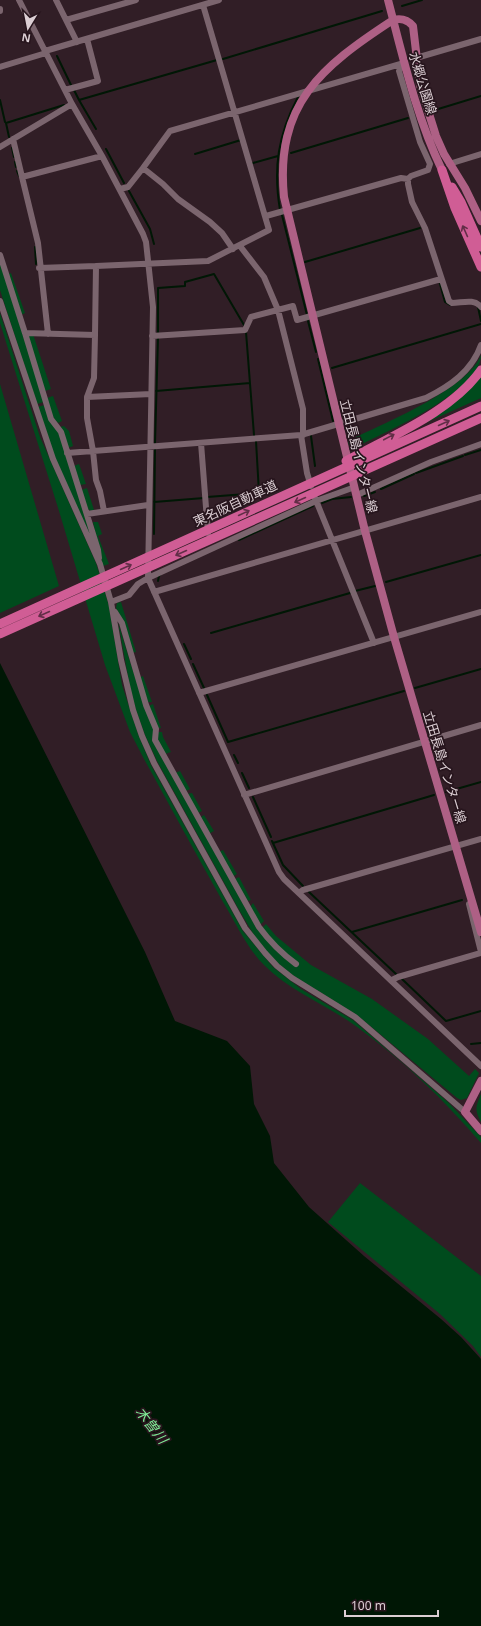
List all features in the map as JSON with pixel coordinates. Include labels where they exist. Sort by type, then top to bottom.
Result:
[{"type":"highway","points":[[446,167],[481,247]]},
{"type":"highway","points":[[446,167],[454,208],[481,267]]},
{"type":"highway","points":[[356,459],[446,405],[467,387],[481,370]]},
{"type":"highway","points":[[356,459],[481,406]]},
{"type":"highway","name":"東名阪自動車道","points":[[0,634],[481,418]]},
{"type":"highway","points":[[418,447],[481,421]]},
{"type":"highway","name":"東名阪自動車道","points":[[0,624],[281,496],[356,459]]},
{"type":"main road","name":"水郷公園線","points":[[388,0],[404,63],[421,119],[446,167]]},
{"type":"main road","points":[[393,20],[400,18],[410,22],[412,26],[420,85],[446,167],[465,188],[481,221]]},
{"type":"main road","name":"立田長島インター線","points":[[393,20],[331,65],[309,90],[296,111],[286,139],[282,177],[286,211],[365,531],[394,637],[481,932]]},
{"type":"main road","points":[[481,1081],[465,1112],[481,1130]]},
{"type":"street","points":[[19,0],[72,104],[120,189],[146,242],[153,307],[149,446],[148,578],[198,694],[275,865],[284,878],[481,1065]]},
{"type":"street","points":[[56,0],[77,42]]},
{"type":"street","points":[[66,20],[136,0]]},
{"type":"street","points":[[0,66],[215,1]]},
{"type":"street","points":[[39,268],[208,261],[269,230],[203,5]]},
{"type":"street","points":[[65,90],[98,81],[87,39]]},
{"type":"street","points":[[416,58],[481,40]]},
{"type":"street","points":[[266,216],[400,178],[408,179],[411,176],[425,172],[430,164],[420,142],[399,71],[404,63]]},
{"type":"street","points":[[120,189],[128,187],[170,131],[404,63]]},
{"type":"street","points":[[0,147],[72,104]]},
{"type":"street","points":[[12,139],[38,243],[39,268],[48,334]]},
{"type":"street","points":[[446,167],[481,154]]},
{"type":"street","points":[[22,177],[102,156]]},
{"type":"street","points":[[143,168],[163,184],[178,199],[210,222],[222,233],[234,249]]},
{"type":"street","points":[[408,179],[412,202],[425,228],[449,302],[470,302],[478,304],[481,307]]},
{"type":"street","points":[[240,246],[264,277],[278,310],[303,409],[302,435],[307,473],[331,541],[374,644]]},
{"type":"street","points":[[0,255],[51,419],[61,432],[98,550],[100,564]]},
{"type":"street","points":[[96,266],[94,378],[87,397],[87,418],[96,480],[104,511]]},
{"type":"street","points":[[152,336],[244,330],[251,317],[293,306],[297,320],[312,317],[441,279]]},
{"type":"street","points":[[0,302],[53,459],[100,564],[112,605],[127,686],[142,736],[154,763],[245,928],[277,966],[305,987],[355,1017],[465,1112]]},
{"type":"street","points":[[25,333],[95,335]]},
{"type":"street","points":[[67,453],[302,435],[426,398],[459,378],[474,360],[481,344]]},
{"type":"street","points":[[87,397],[151,394]]},
{"type":"street","points":[[201,442],[210,549]]},
{"type":"street","points":[[112,605],[129,595],[138,584],[148,578],[316,501],[356,491],[481,444]]},
{"type":"street","points":[[154,592],[481,497]]},
{"type":"street","points":[[87,514],[148,505]]},
{"type":"street","points":[[112,605],[122,624],[146,705],[156,729],[155,740],[259,927],[270,943],[296,964]]},
{"type":"street","points":[[198,694],[481,612]]},
{"type":"street","points":[[244,795],[481,725]]},
{"type":"street","points":[[300,893],[311,888],[481,839]]},
{"type":"street","points":[[392,980],[481,952],[468,900],[468,890]]},
{"type":"street","points":[[468,890],[481,916]]},
{"type":"green space","points":[[0,262],[44,402],[37,404],[0,290]]},
{"type":"green space","points":[[11,273],[25,313],[21,315],[8,274]]},
{"type":"green space","points":[[0,313],[40,437],[96,563],[109,606],[122,685],[138,734],[151,765],[243,931],[273,967],[301,989],[353,1020],[449,1103],[481,1137],[481,1143],[438,1096],[391,1053],[357,1027],[297,991],[275,975],[252,951],[242,935],[130,732],[105,665],[59,511],[0,323]]},
{"type":"green space","points":[[33,334],[51,389],[45,391],[28,337],[29,335]]},
{"type":"green space","points":[[481,355],[477,369],[465,383],[447,397],[426,411],[350,450],[348,441],[401,416],[442,393],[459,381],[473,368]]},
{"type":"green space","points":[[481,376],[481,398],[412,429]]},
{"type":"green space","points":[[0,384],[59,586],[0,613]]},
{"type":"green space","points":[[53,396],[62,421],[58,423],[52,416],[47,398]]},
{"type":"green space","points":[[45,405],[59,432],[94,545],[55,458],[37,407]]},
{"type":"green space","points":[[64,426],[69,431],[73,446],[68,448],[60,427]]},
{"type":"green space","points":[[79,464],[86,484],[80,485],[74,466]]},
{"type":"green space","points":[[87,488],[94,510],[91,511],[88,509],[81,490]]},
{"type":"green space","points":[[93,522],[98,522],[102,534],[98,536],[109,564],[103,566]]},
{"type":"green space","points":[[121,602],[136,652],[132,653],[120,615],[116,608],[117,603]]},
{"type":"green space","points":[[118,622],[131,665],[154,728],[153,741],[257,929],[276,950],[297,967],[299,964],[282,952],[262,928],[266,924],[276,936],[311,965],[372,999],[428,1039],[469,1076],[475,1069],[479,1073],[467,1098],[461,1100],[457,1098],[357,1015],[294,976],[267,952],[254,935],[157,761],[145,735],[130,687]]},
{"type":"green space","points":[[143,676],[152,702],[148,702],[139,678]]},
{"type":"green space","points":[[153,704],[161,728],[158,728],[149,706]]},
{"type":"green space","points":[[157,732],[162,732],[171,752],[165,754],[157,739]]},
{"type":"green space","points":[[180,771],[190,789],[186,791],[175,773]]},
{"type":"green space","points":[[192,793],[202,811],[198,813],[187,794]]},
{"type":"green space","points":[[204,815],[214,831],[210,833],[201,817]]},
{"type":"green space","points":[[223,850],[237,874],[234,876],[219,852]]},
{"type":"green space","points":[[239,877],[251,900],[248,901],[235,879]]},
{"type":"green space","points":[[253,903],[264,921],[261,924],[258,923],[250,907]]},
{"type":"green space","points":[[481,1094],[481,1122],[476,1108]]},
{"type":"green space","points":[[360,1183],[481,1276],[481,1357],[473,1346],[440,1314],[328,1222]]},
{"type":"water","name":"木曽川","points":[[0,663],[145,952],[175,1021],[227,1041],[250,1066],[254,1104],[270,1136],[274,1163],[309,1207],[364,1256],[441,1319],[461,1337],[481,1359],[481,1626],[0,1626]]},
{"type":"waterway","points":[[402,6],[422,0]]},
{"type":"waterway","points":[[223,59],[382,11]]},
{"type":"waterway","points":[[57,56],[71,85]]},
{"type":"waterway","points":[[96,129],[79,100],[217,60]]},
{"type":"waterway","points":[[74,90],[79,100]]},
{"type":"waterway","points":[[435,110],[481,96]]},
{"type":"waterway","points":[[280,210],[277,180],[279,152],[286,125],[298,97]]},
{"type":"waterway","points":[[0,100],[5,122]]},
{"type":"waterway","points":[[9,137],[6,123],[64,105]]},
{"type":"waterway","points":[[291,153],[408,118]]},
{"type":"waterway","points":[[195,154],[241,140]]},
{"type":"waterway","points":[[12,148],[14,157]]},
{"type":"waterway","points":[[106,149],[124,183]]},
{"type":"waterway","points":[[253,163],[278,156]]},
{"type":"waterway","points":[[15,162],[16,167]]},
{"type":"waterway","points":[[17,171],[19,176]]},
{"type":"waterway","points":[[129,191],[150,229],[154,244]]},
{"type":"waterway","points":[[282,215],[307,315]]},
{"type":"waterway","points":[[305,262],[420,228]]},
{"type":"waterway","points":[[35,247],[36,264]]},
{"type":"waterway","points":[[158,288],[185,286],[185,282],[214,274],[244,325]]},
{"type":"waterway","points":[[440,284],[445,302],[450,305]]},
{"type":"waterway","points":[[158,288],[158,332]]},
{"type":"waterway","points":[[478,307],[481,321]]},
{"type":"waterway","points":[[308,321],[316,352]]},
{"type":"waterway","points":[[332,368],[481,324]]},
{"type":"waterway","points":[[246,332],[254,435]]},
{"type":"waterway","points":[[155,443],[158,338]]},
{"type":"waterway","points":[[318,359],[333,421]]},
{"type":"waterway","points":[[156,391],[250,383]]},
{"type":"waterway","points":[[311,436],[315,466]]},
{"type":"waterway","points":[[256,441],[259,493]]},
{"type":"waterway","points":[[154,534],[155,448]]},
{"type":"waterway","points":[[465,455],[481,450]]},
{"type":"waterway","points":[[416,473],[463,456]]},
{"type":"waterway","points":[[381,489],[414,474]]},
{"type":"waterway","points":[[207,497],[272,492]]},
{"type":"waterway","points":[[364,496],[375,492]]},
{"type":"waterway","points":[[322,503],[332,499],[351,497]]},
{"type":"waterway","points":[[154,502],[204,498]]},
{"type":"waterway","points":[[239,540],[313,506]]},
{"type":"waterway","points":[[386,582],[481,555]]},
{"type":"waterway","points":[[158,581],[160,575]]},
{"type":"waterway","points":[[355,591],[375,586]]},
{"type":"waterway","points":[[211,633],[350,593]]},
{"type":"waterway","points":[[184,644],[191,659]]},
{"type":"waterway","points":[[193,664],[204,688]]},
{"type":"waterway","points":[[415,688],[481,669]]},
{"type":"waterway","points":[[228,742],[404,691]]},
{"type":"waterway","points":[[207,695],[228,742]]},
{"type":"waterway","points":[[234,755],[238,763]]},
{"type":"waterway","points":[[242,773],[249,788]]},
{"type":"waterway","points":[[446,792],[481,782]]},
{"type":"waterway","points":[[273,843],[434,795]]},
{"type":"waterway","points":[[253,797],[271,837]]},
{"type":"waterway","points":[[272,841],[283,865],[303,886]]},
{"type":"waterway","points":[[309,892],[396,974]]},
{"type":"waterway","points":[[352,932],[462,900]]},
{"type":"waterway","points":[[402,979],[446,1021],[481,1011]]},
{"type":"waterway","points":[[471,1044],[481,1043]]}]
